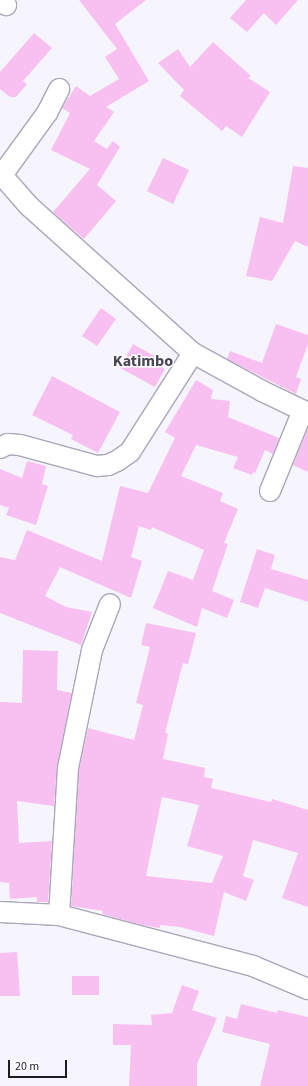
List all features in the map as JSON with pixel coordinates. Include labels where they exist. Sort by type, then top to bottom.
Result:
[{"type":"street","points":[[59,89],[47,114],[1,174],[29,206],[193,353],[262,391],[306,412],[270,491]]},
{"type":"street","points":[[0,448],[8,444],[20,445],[97,466],[108,465],[117,461],[130,452],[193,353]]},
{"type":"street","points":[[59,915],[68,768],[92,650],[110,604]]},
{"type":"street","points":[[0,912],[59,915],[253,966],[308,989]]},
{"type":"building","points":[[79,0],[146,0],[115,24],[149,81],[106,107],[114,112],[94,141],[107,149],[113,141],[120,147],[97,185],[116,201],[84,239],[53,212],[90,169],[51,150],[70,113],[62,108],[76,86],[90,96],[119,79],[105,57],[117,49]]},
{"type":"building","points":[[246,0],[298,0],[276,25],[264,13],[247,32],[230,18]]},
{"type":"building","points":[[34,33],[52,48],[23,81],[27,84],[16,97],[10,97],[0,89],[0,72]]},
{"type":"building","points":[[213,42],[251,76],[248,78],[270,92],[242,137],[226,126],[222,131],[180,96],[184,90],[158,63],[178,49],[190,67]]},
{"type":"building","points":[[163,158],[189,170],[173,204],[147,191]]},
{"type":"building","points":[[293,166],[308,168],[308,247],[295,241],[272,281],[246,276],[260,217],[283,223]]},
{"type":"building","points":[[101,308],[116,319],[97,346],[82,336]]},
{"type":"building","points":[[276,324],[308,335],[308,344],[296,377],[301,379],[296,394],[227,359],[230,351],[262,363]]},
{"type":"building","points":[[133,344],[160,359],[157,364],[165,369],[155,387],[120,368]]},
{"type":"building","points":[[52,376],[120,412],[98,453],[71,439],[73,435],[32,415]]},
{"type":"building","points":[[196,380],[213,390],[211,399],[230,401],[228,417],[279,438],[273,454],[265,450],[255,473],[253,472],[252,475],[233,468],[238,457],[196,445],[181,476],[223,493],[220,501],[238,509],[224,543],[228,544],[212,591],[234,600],[227,618],[202,608],[197,627],[153,608],[168,571],[193,580],[204,550],[152,527],[151,530],[139,526],[131,557],[142,561],[131,598],[60,567],[45,596],[66,607],[92,612],[81,645],[0,613],[0,557],[15,560],[27,530],[102,561],[120,486],[148,493],[175,438],[165,432]]},
{"type":"building","points":[[308,428],[308,472],[293,465]]},
{"type":"building","points":[[27,461],[46,466],[42,484],[48,486],[36,525],[6,515],[9,508],[0,505],[0,469],[22,478]]},
{"type":"building","points":[[257,549],[275,555],[271,569],[308,580],[308,602],[265,588],[258,608],[240,602]]},
{"type":"building","points":[[146,623],[196,633],[188,664],[183,663],[165,733],[168,734],[163,759],[205,768],[204,777],[213,779],[211,788],[271,802],[272,799],[308,810],[308,907],[282,898],[298,853],[253,840],[243,876],[254,880],[246,901],[224,892],[214,936],[180,927],[160,925],[160,928],[142,925],[102,914],[103,911],[71,906],[79,770],[88,728],[134,740],[143,705],[136,703],[150,647],[141,645]],"holes":[[[162,797],[199,805],[187,846],[223,856],[212,883],[146,876]]]},
{"type":"building","points":[[23,650],[58,651],[57,690],[72,693],[57,766],[54,806],[17,801],[19,843],[52,841],[48,902],[37,902],[37,897],[10,899],[9,883],[0,882],[0,702],[22,703]]},
{"type":"building","points":[[17,952],[20,996],[0,996],[0,953]]},
{"type":"building","points":[[72,976],[99,976],[99,995],[72,995]]},
{"type":"building","points":[[182,985],[199,991],[192,1010],[217,1018],[197,1064],[197,1086],[129,1086],[131,1045],[113,1045],[113,1024],[152,1025],[151,1015],[172,1013]]},
{"type":"building","points":[[241,1004],[277,1013],[278,1010],[308,1017],[308,1086],[260,1086],[270,1044],[222,1032],[226,1016],[237,1019]]},
{"type":"district","name":"Katimbo","points":[[143,361]]}]
